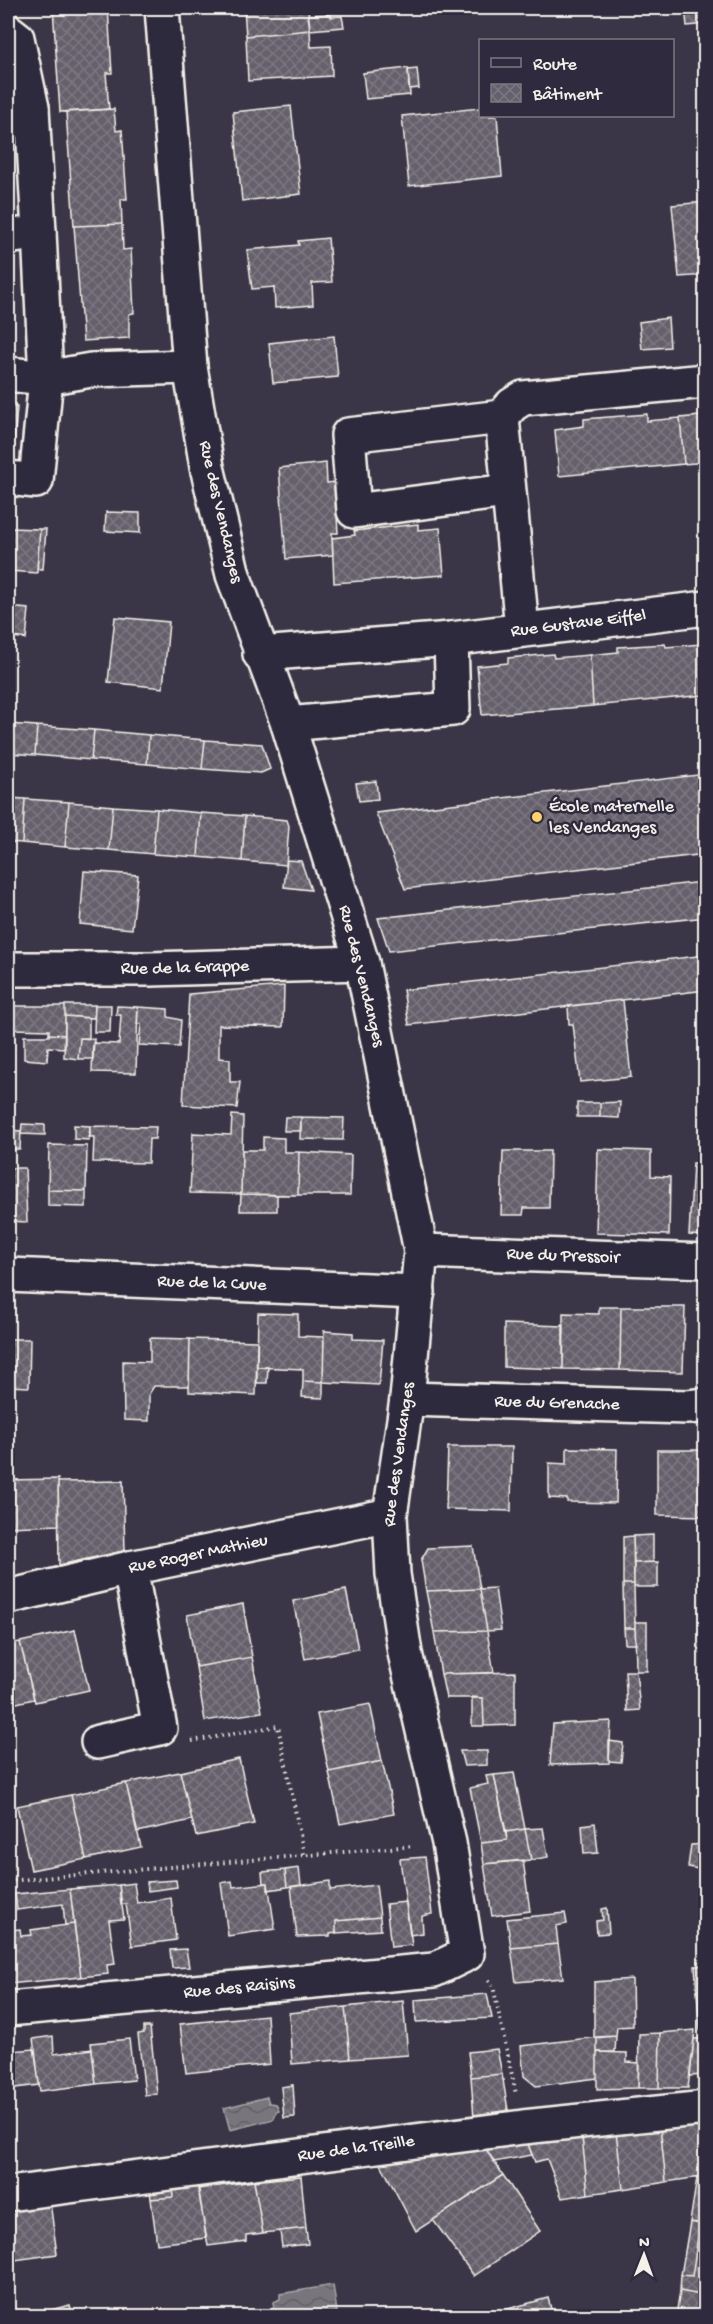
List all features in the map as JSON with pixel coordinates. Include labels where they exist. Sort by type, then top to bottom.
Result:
[{"type":"street","name":"Rue des Vendanges","points":[[162,8],[190,367],[207,467],[233,575],[260,654],[288,724],[362,963],[421,1251],[407,1399],[390,1515],[393,1574],[405,1653],[449,1843],[467,1954]]},
{"type":"street","points":[[8,32],[17,38],[20,114],[39,232],[46,378],[36,481],[8,478]]},
{"type":"street","points":[[8,237],[39,232]]},
{"type":"street","points":[[8,374],[46,378],[91,370],[190,367]]},
{"type":"street","points":[[507,491],[354,512],[348,435],[502,417],[512,405],[523,398],[705,381]]},
{"type":"street","points":[[502,417],[507,491],[522,629]]},
{"type":"street","name":"Rue Gustave Eiffel","points":[[260,654],[451,639],[705,608]]},
{"type":"street","points":[[288,724],[453,709],[451,639]]},
{"type":"street","name":"Rue de la Grappe","points":[[8,969],[150,969],[362,963]]},
{"type":"street","name":"Rue du Pressoir","points":[[421,1251],[705,1261]]},
{"type":"street","name":"Rue de la Cuve","points":[[8,1275],[418,1292]]},
{"type":"street","name":"Rue du Grenache","points":[[407,1399],[688,1407],[705,1405]]},
{"type":"street","name":"Rue Roger Mathieu","points":[[8,1597],[130,1568],[390,1515]]},
{"type":"street","points":[[98,1742],[160,1728],[130,1568]]},
{"type":"street","name":"Rue des Raisins","points":[[8,2009],[434,1970],[467,1954]]},
{"type":"street","name":"Rue de la Treille","points":[[8,2194],[523,2127],[705,2108]]},
{"type":"path","points":[[160,1728],[194,1742],[278,1726],[304,1854]]},
{"type":"path","points":[[8,1881],[449,1843]]},
{"type":"path","points":[[467,1954],[493,1986],[523,2127]]},
{"type":"water","points":[[267,2097],[269,2103],[276,2104],[279,2111],[276,2112],[274,2119],[230,2130],[224,2108]]},
{"type":"water","points":[[333,2285],[337,2312],[291,2316],[276,2315],[273,2310],[274,2302],[280,2299],[280,2294]]},
{"type":"building","points":[[53,8],[108,8],[112,73],[106,73],[109,109],[60,112]]},
{"type":"building","points":[[244,8],[308,8],[310,30],[246,36]]},
{"type":"building","points":[[685,8],[706,8],[706,24],[687,26]]},
{"type":"building","points":[[331,14],[331,17],[342,16],[344,27],[310,30],[308,15]]},
{"type":"building","points":[[310,30],[311,47],[331,46],[332,76],[248,81],[246,36]]},
{"type":"building","points":[[408,68],[410,95],[366,99],[363,73]]},
{"type":"building","points":[[417,69],[419,88],[409,89],[408,70]]},
{"type":"building","points":[[291,106],[301,194],[242,201],[233,112]]},
{"type":"building","points":[[479,108],[479,117],[497,117],[502,176],[409,186],[402,116]]},
{"type":"building","points":[[114,109],[116,131],[122,130],[127,199],[121,199],[122,224],[74,226],[66,112]]},
{"type":"building","points":[[706,202],[706,275],[679,277],[672,205]]},
{"type":"building","points":[[122,224],[123,250],[131,249],[134,313],[129,314],[129,338],[83,341],[74,226]]},
{"type":"building","points":[[328,238],[332,282],[312,283],[313,305],[275,308],[274,287],[252,289],[247,250],[299,245],[298,241]]},
{"type":"building","points":[[668,318],[670,347],[642,349],[639,322]]},
{"type":"building","points":[[334,336],[338,377],[273,383],[269,343]]},
{"type":"building","points":[[8,406],[17,407],[13,456],[8,455]]},
{"type":"building","points":[[706,408],[706,462],[684,464],[680,418],[700,416],[700,409]]},
{"type":"building","points":[[647,414],[647,421],[680,418],[684,464],[559,476],[555,430],[584,426],[584,419]]},
{"type":"building","points":[[326,463],[327,483],[335,482],[338,533],[332,533],[333,555],[286,559],[279,468]]},
{"type":"building","points":[[106,512],[140,513],[140,533],[105,531]]},
{"type":"building","points":[[418,524],[418,530],[440,528],[444,575],[334,583],[332,538],[355,535],[354,531]]},
{"type":"building","points":[[8,528],[40,529],[37,573],[8,571]]},
{"type":"building","points":[[40,529],[46,529],[43,569],[37,569]]},
{"type":"building","points":[[8,607],[29,609],[26,639],[8,636]]},
{"type":"building","points":[[115,617],[169,622],[163,688],[108,682]]},
{"type":"building","points":[[665,644],[666,647],[701,644],[704,695],[593,706],[590,655],[618,652],[618,647]]},
{"type":"building","points":[[701,644],[706,644],[704,695]]},
{"type":"building","points":[[553,654],[554,658],[590,655],[593,706],[482,715],[477,666],[508,663],[508,658]]},
{"type":"building","points":[[8,724],[37,726],[35,755],[8,753]]},
{"type":"building","points":[[37,726],[94,730],[91,760],[35,755]]},
{"type":"building","points":[[94,730],[149,735],[147,764],[91,760]]},
{"type":"building","points":[[149,735],[205,740],[202,769],[147,764]]},
{"type":"building","points":[[205,740],[262,744],[270,769],[261,773],[202,769]]},
{"type":"building","points":[[706,774],[706,854],[405,889],[376,813]]},
{"type":"building","points":[[376,781],[378,799],[359,801],[356,783]]},
{"type":"building","points":[[8,798],[25,799],[22,843],[8,842]]},
{"type":"building","points":[[25,799],[69,802],[65,847],[22,843]]},
{"type":"building","points":[[69,802],[113,806],[109,850],[65,847]]},
{"type":"building","points":[[113,806],[157,809],[153,854],[109,850]]},
{"type":"building","points":[[157,809],[201,813],[198,857],[153,854]]},
{"type":"building","points":[[201,813],[245,816],[242,861],[198,857]]},
{"type":"building","points":[[245,816],[287,820],[289,826],[286,865],[242,861]]},
{"type":"building","points":[[287,860],[301,861],[311,890],[284,887]]},
{"type":"building","points":[[84,871],[138,875],[132,929],[80,924]]},
{"type":"building","points":[[702,882],[706,917],[389,951],[378,918]]},
{"type":"building","points":[[706,955],[706,990],[409,1025],[403,990]]},
{"type":"building","points":[[284,986],[283,1027],[219,1025],[219,1058],[230,1059],[230,1082],[240,1082],[237,1108],[183,1105],[189,994]]},
{"type":"building","points":[[623,1000],[631,1077],[580,1082],[573,1024],[569,1024],[568,1006]]},
{"type":"building","points":[[65,1005],[95,1005],[94,1018],[65,1016]]},
{"type":"building","points":[[95,1005],[111,1005],[110,1032],[94,1032]]},
{"type":"building","points":[[14,1006],[65,1006],[65,1035],[49,1034],[49,1030],[14,1029]]},
{"type":"building","points":[[117,1006],[138,1007],[136,1073],[92,1072],[93,1043],[119,1044],[121,1015],[116,1015]]},
{"type":"building","points":[[138,1007],[168,1009],[168,1017],[181,1020],[179,1047],[139,1045],[141,1024],[137,1024]]},
{"type":"building","points":[[65,1016],[89,1018],[89,1038],[80,1038],[78,1059],[64,1057]]},
{"type":"building","points":[[49,1034],[65,1035],[65,1048],[48,1047],[47,1061],[24,1059],[24,1036],[49,1036]]},
{"type":"building","points":[[80,1038],[94,1039],[93,1059],[78,1059]]},
{"type":"building","points":[[620,1102],[619,1118],[600,1117],[600,1103]]},
{"type":"building","points":[[577,1103],[600,1103],[600,1117],[577,1117]]},
{"type":"building","points":[[232,1115],[243,1116],[241,1194],[190,1193],[193,1133],[231,1135]]},
{"type":"building","points":[[285,1117],[301,1117],[301,1131],[284,1131]]},
{"type":"building","points":[[301,1117],[344,1118],[343,1140],[300,1139]]},
{"type":"building","points":[[22,1124],[45,1125],[45,1135],[21,1134]]},
{"type":"building","points":[[74,1125],[90,1126],[89,1140],[74,1139]]},
{"type":"building","points":[[90,1126],[156,1127],[155,1139],[149,1139],[148,1163],[93,1162],[94,1137],[90,1137]]},
{"type":"building","points":[[8,1130],[21,1131],[20,1149],[8,1149]]},
{"type":"building","points":[[263,1137],[284,1138],[284,1152],[299,1152],[298,1195],[241,1194],[242,1150],[263,1150]]},
{"type":"building","points":[[49,1145],[87,1146],[86,1191],[48,1190]]},
{"type":"building","points":[[598,1149],[651,1151],[651,1176],[670,1177],[669,1235],[596,1233]]},
{"type":"building","points":[[503,1151],[550,1151],[549,1208],[524,1208],[523,1215],[501,1215]]},
{"type":"building","points":[[299,1152],[351,1155],[350,1195],[298,1195]]},
{"type":"building","points":[[693,1163],[706,1163],[706,1236],[689,1235]]},
{"type":"building","points":[[8,1168],[25,1168],[27,1222],[8,1221]]},
{"type":"building","points":[[48,1190],[86,1191],[86,1207],[48,1206]]},
{"type":"building","points":[[241,1194],[277,1195],[277,1211],[240,1211]]},
{"type":"building","points":[[599,1307],[621,1307],[620,1370],[563,1369],[563,1313],[599,1314]]},
{"type":"building","points":[[621,1307],[685,1307],[683,1372],[620,1370]]},
{"type":"building","points":[[258,1313],[298,1314],[298,1336],[324,1337],[323,1382],[303,1381],[303,1369],[257,1367]]},
{"type":"building","points":[[504,1324],[564,1326],[563,1369],[504,1367]]},
{"type":"building","points":[[324,1331],[353,1333],[353,1339],[383,1340],[379,1385],[323,1382]]},
{"type":"building","points":[[150,1338],[190,1339],[189,1386],[154,1386],[149,1394],[149,1421],[124,1420],[123,1361],[150,1362]]},
{"type":"building","points":[[8,1339],[30,1339],[29,1387],[8,1386]]},
{"type":"building","points":[[190,1339],[257,1341],[256,1395],[189,1392]]},
{"type":"building","points":[[257,1367],[268,1367],[267,1383],[257,1383]]},
{"type":"building","points":[[303,1381],[323,1382],[323,1398],[302,1397]]},
{"type":"building","points":[[448,1447],[512,1447],[511,1511],[446,1509]]},
{"type":"building","points":[[567,1448],[617,1449],[616,1503],[567,1502],[567,1499],[549,1498],[549,1463],[567,1464]]},
{"type":"building","points":[[657,1450],[706,1450],[706,1516],[657,1515]]},
{"type":"building","points":[[58,1479],[59,1525],[8,1527],[8,1480]]},
{"type":"building","points":[[123,1481],[125,1551],[59,1565],[58,1482]]},
{"type":"building","points":[[653,1535],[653,1562],[634,1563],[633,1536]]},
{"type":"building","points":[[633,1536],[634,1584],[623,1584],[623,1537]]},
{"type":"building","points":[[473,1546],[480,1589],[426,1591],[421,1560],[428,1548]]},
{"type":"building","points":[[658,1562],[658,1587],[634,1587],[634,1563]]},
{"type":"building","points":[[623,1584],[634,1584],[635,1628],[624,1628]]},
{"type":"building","points":[[495,1588],[501,1630],[487,1631],[480,1589]]},
{"type":"building","points":[[480,1589],[487,1631],[434,1632],[426,1591]]},
{"type":"building","points":[[346,1590],[358,1649],[305,1659],[293,1601]]},
{"type":"building","points":[[243,1604],[252,1657],[196,1667],[187,1615]]},
{"type":"building","points":[[635,1622],[647,1622],[647,1671],[636,1671]]},
{"type":"building","points":[[624,1628],[635,1628],[636,1644],[625,1644]]},
{"type":"building","points":[[75,1630],[89,1690],[35,1702],[20,1642]]},
{"type":"building","points":[[487,1631],[494,1673],[441,1674],[434,1632]]},
{"type":"building","points":[[20,1642],[34,1699],[8,1705],[8,1644]]},
{"type":"building","points":[[252,1657],[262,1712],[205,1721],[196,1667]]},
{"type":"building","points":[[625,1671],[636,1671],[640,1710],[627,1711]]},
{"type":"building","points":[[515,1672],[515,1725],[484,1726],[483,1698],[446,1698],[441,1674]]},
{"type":"building","points":[[472,1697],[483,1698],[484,1726],[472,1726]]},
{"type":"building","points":[[370,1704],[382,1761],[329,1772],[317,1714]]},
{"type":"building","points":[[611,1721],[609,1763],[550,1765],[553,1724]]},
{"type":"building","points":[[609,1741],[623,1743],[621,1762],[609,1761]]},
{"type":"building","points":[[460,1751],[487,1751],[487,1765],[464,1766]]},
{"type":"building","points":[[239,1759],[254,1824],[196,1836],[180,1772]]},
{"type":"building","points":[[382,1761],[394,1814],[340,1824],[329,1772]]},
{"type":"building","points":[[180,1772],[192,1820],[137,1832],[126,1783]]},
{"type":"building","points":[[514,1773],[525,1829],[506,1832],[494,1775]]},
{"type":"building","points":[[494,1775],[507,1840],[481,1843],[470,1788],[488,1784],[486,1776]]},
{"type":"building","points":[[126,1783],[141,1847],[86,1859],[71,1795]]},
{"type":"building","points":[[71,1795],[86,1859],[31,1870],[17,1806]]},
{"type":"building","points":[[595,1823],[598,1853],[584,1854],[582,1825]]},
{"type":"building","points":[[543,1828],[548,1857],[531,1860],[525,1829]]},
{"type":"building","points":[[525,1829],[531,1860],[484,1864],[481,1843],[507,1840],[506,1832]]},
{"type":"building","points":[[706,1844],[706,1863],[700,1862],[699,1869],[688,1867],[691,1845]]},
{"type":"building","points":[[425,1857],[432,1914],[422,1916],[423,1933],[410,1935],[400,1859]]},
{"type":"building","points":[[523,1860],[530,1911],[492,1916],[484,1864]]},
{"type":"building","points":[[299,1868],[301,1885],[287,1887],[285,1870]]},
{"type":"building","points":[[285,1870],[287,1887],[268,1890],[268,1883],[263,1883],[262,1872]]},
{"type":"building","points":[[176,1880],[177,1887],[148,1891],[147,1882]]},
{"type":"building","points":[[232,1881],[233,1887],[268,1883],[275,1929],[228,1936],[221,1883]]},
{"type":"building","points":[[330,1881],[330,1890],[376,1885],[380,1917],[336,1921],[336,1933],[330,1936],[297,1937],[291,1887]]},
{"type":"building","points":[[134,1883],[137,1903],[171,1898],[176,1940],[132,1946],[126,1904],[121,1905],[119,1885]]},
{"type":"building","points":[[119,1885],[124,1919],[109,1920],[115,1964],[107,1965],[108,1974],[81,1977],[70,1889]]},
{"type":"building","points":[[70,1889],[74,1924],[65,1925],[63,1904],[17,1910],[15,1894]]},
{"type":"building","points":[[406,1902],[412,1945],[391,1947],[386,1904]]},
{"type":"building","points":[[607,1908],[609,1933],[597,1934],[596,1921],[603,1920],[602,1909]]},
{"type":"building","points":[[565,1913],[567,1924],[556,1926],[558,1944],[511,1948],[507,1919]]},
{"type":"building","points":[[380,1917],[381,1930],[336,1933],[336,1921]]},
{"type":"building","points":[[74,1924],[81,1977],[8,1984],[8,1934],[11,1930],[20,1929],[21,1936],[32,1935],[31,1930]]},
{"type":"building","points":[[558,1944],[563,1978],[516,1982],[511,1948]]},
{"type":"building","points":[[186,1949],[189,1967],[172,1968],[170,1950]]},
{"type":"building","points":[[706,1965],[706,2029],[700,2030],[695,1966]]},
{"type":"building","points":[[632,1979],[633,2026],[617,2027],[616,2036],[594,2038],[594,1982]]},
{"type":"building","points":[[487,1994],[492,2018],[416,2022],[415,2000]]},
{"type":"building","points":[[403,2001],[408,2055],[350,2059],[345,2007]]},
{"type":"building","points":[[345,2007],[350,2059],[292,2064],[289,2013]]},
{"type":"building","points":[[267,2015],[270,2064],[186,2073],[180,2024]]},
{"type":"building","points":[[144,2027],[150,2027],[157,2094],[145,2095],[138,2034],[144,2033]]},
{"type":"building","points":[[695,2030],[688,2088],[659,2088],[660,2033]]},
{"type":"building","points":[[660,2033],[659,2088],[638,2088],[639,2034]]},
{"type":"building","points":[[53,2036],[54,2054],[92,2049],[96,2084],[40,2091],[33,2039]]},
{"type":"building","points":[[616,2036],[615,2052],[597,2052],[597,2037]]},
{"type":"building","points":[[597,2037],[597,2078],[536,2086],[524,2076],[521,2046]]},
{"type":"building","points":[[706,2038],[706,2075],[690,2076],[694,2039]]},
{"type":"building","points":[[129,2039],[134,2080],[96,2084],[91,2043]]},
{"type":"building","points":[[8,2041],[10,2041],[11,2051],[35,2049],[39,2085],[8,2089]]},
{"type":"building","points":[[497,2049],[502,2074],[471,2077],[468,2052]]},
{"type":"building","points":[[597,2052],[627,2053],[627,2062],[639,2063],[638,2088],[597,2089]]},
{"type":"building","points":[[502,2074],[510,2122],[475,2132],[471,2077]]},
{"type":"building","points":[[293,2085],[295,2117],[284,2118],[281,2087]]},
{"type":"building","points":[[702,2121],[706,2149],[706,2176],[666,2182],[660,2126]]},
{"type":"building","points":[[660,2126],[666,2182],[623,2189],[616,2132]]},
{"type":"building","points":[[616,2132],[623,2189],[588,2194],[582,2137]]},
{"type":"building","points":[[582,2137],[588,2194],[562,2198],[547,2159],[535,2162],[528,2144]]},
{"type":"building","points":[[528,2144],[532,2155],[494,2162],[486,2149]]},
{"type":"building","points":[[486,2149],[503,2175],[416,2231],[380,2162]]},
{"type":"building","points":[[503,2175],[540,2231],[474,2276],[433,2220]]},
{"type":"building","points":[[301,2176],[306,2228],[263,2233],[254,2181]]},
{"type":"building","points":[[706,2176],[706,2224],[690,2222],[697,2178]]},
{"type":"building","points":[[254,2181],[263,2233],[246,2235],[246,2241],[208,2246],[198,2189]]},
{"type":"building","points":[[198,2184],[206,2238],[157,2244],[151,2199],[173,2197],[172,2187]]},
{"type":"building","points":[[172,2187],[173,2197],[151,2199],[150,2190]]},
{"type":"building","points":[[50,2202],[57,2254],[8,2261],[8,2208]]},
{"type":"building","points":[[690,2222],[700,2224],[692,2276],[681,2275]]},
{"type":"building","points":[[700,2224],[706,2224],[706,2296],[680,2291],[681,2275],[692,2276]]},
{"type":"building","points":[[306,2228],[308,2244],[282,2247],[280,2231]]},
{"type":"building","points":[[680,2291],[706,2296],[706,2316],[676,2316]]},
{"type":"building","points":[[548,2298],[553,2316],[506,2316],[504,2310]]},
{"type":"building","points":[[70,2305],[73,2316],[28,2316]]},
{"type":"place","name":"École maternelle les Vendanges","points":[[537,817]]}]
